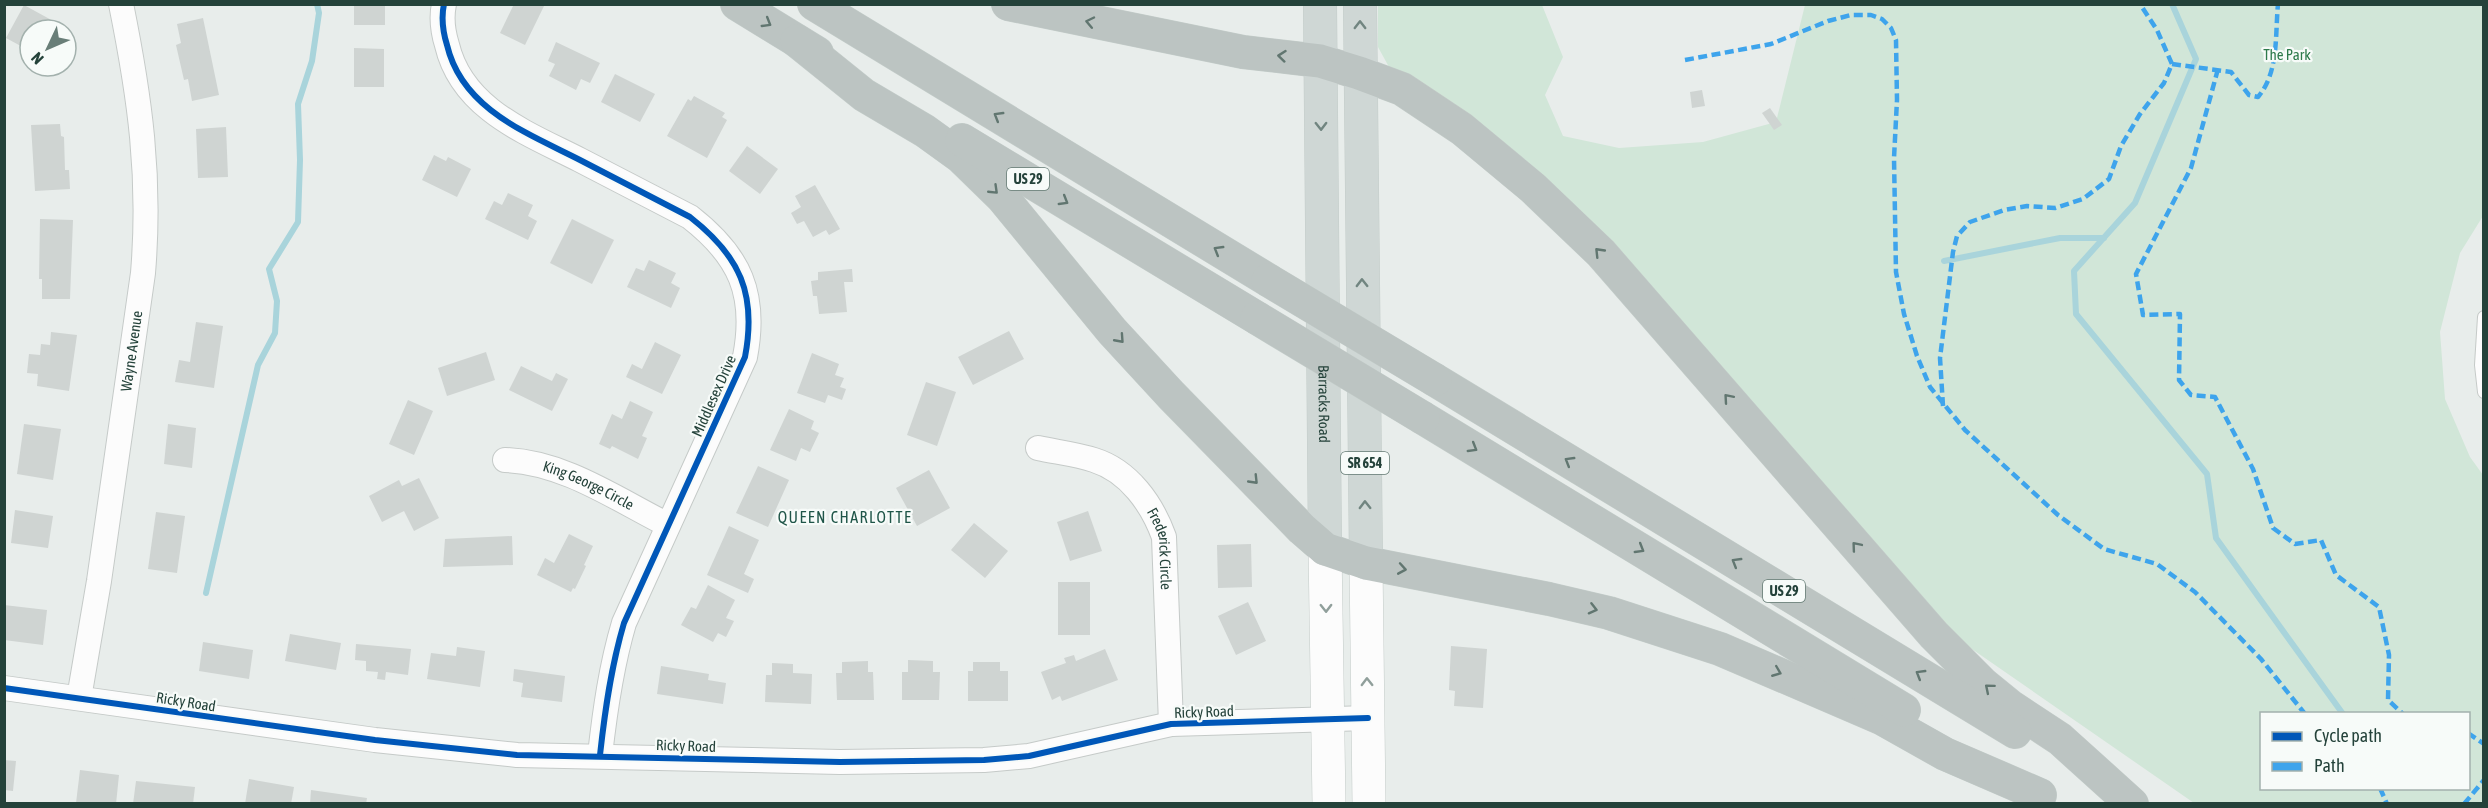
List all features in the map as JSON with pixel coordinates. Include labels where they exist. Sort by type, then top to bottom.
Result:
[{"type":"highway","name":"US 29","points":[[736,4],[1423,418],[2048,799]]},
{"type":"highway","name":"US 29","points":[[814,4],[2132,804]]},
{"type":"highway","points":[[1008,4],[1243,52],[1320,61],[1402,88],[1462,129],[1533,188],[1601,253],[1934,635],[1983,684],[2010,706],[2060,739],[2132,804]]},
{"type":"highway","points":[[797,41],[864,95],[925,131],[961,157],[1008,204],[1112,331],[1302,529],[1325,549],[1366,563],[1549,598],[1609,613],[1720,649],[1870,714],[1945,754],[2048,799]]},
{"type":"main road","name":"Barracks Road","points":[[1320,4],[1329,804]]},
{"type":"main road","points":[[1359,72],[1360,4]]},
{"type":"main road","name":"SR 654","points":[[1359,72],[1369,804]]},
{"type":"street","name":"Wayne Avenue","points":[[79,698],[99,581],[147,231],[143,136],[121,4]]},
{"type":"street","name":"Middlesex Drive","points":[[444,4],[443,31],[449,54],[465,84],[488,110],[521,131],[690,217],[726,250],[745,289],[749,308],[750,333],[745,357],[624,623],[612,662],[600,755]]},
{"type":"street","name":"Frederick Circle","points":[[1038,448],[1094,460],[1112,468],[1143,496],[1158,520],[1164,537],[1172,724]]},
{"type":"street","name":"King George Circle","points":[[505,460],[543,465],[563,472],[668,525]]},
{"type":"street","name":"Ricky Road","points":[[4,688],[241,723],[517,755],[840,762],[984,760],[1029,756],[1172,724],[1368,718]]},
{"type":"lane","points":[[2484,316],[2481,365],[2484,392]]},
{"type":"green space","name":"The Park","points":[[1378,5],[1542,5],[1563,57],[1545,95],[1563,136],[1619,148],[1703,142],[1776,122],[1805,5],[2483,5],[2483,216],[2460,253],[2440,332],[2445,399],[2470,457],[2483,475],[2483,803],[2194,803],[1943,629],[1816,484],[1389,67],[1378,47]]},
{"type":"building","points":[[354,4],[385,4],[385,25],[354,25]]},
{"type":"building","points":[[514,4],[545,4],[525,45],[500,33]]},
{"type":"building","points":[[24,5],[48,18],[18,18],[18,44],[6,38]]},
{"type":"building","points":[[203,18],[219,95],[192,101],[188,79],[184,80],[176,45],[181,43],[177,24]]},
{"type":"building","points":[[556,42],[600,63],[590,83],[581,79],[576,90],[549,76],[555,64],[548,61]]},
{"type":"building","points":[[354,48],[384,49],[384,87],[354,87]]},
{"type":"building","points":[[615,74],[655,94],[640,122],[601,102]]},
{"type":"building","points":[[1702,90],[1705,106],[1692,108],[1690,92]]},
{"type":"building","points":[[694,96],[725,113],[722,117],[727,120],[707,158],[667,136],[688,99],[691,101]]},
{"type":"building","points":[[1770,108],[1782,125],[1774,130],[1762,113]]},
{"type":"building","points":[[60,124],[61,136],[64,137],[65,170],[69,170],[70,189],[35,191],[31,125]]},
{"type":"building","points":[[226,127],[228,177],[198,178],[196,129]]},
{"type":"building","points":[[747,146],[778,169],[760,194],[729,171]]},
{"type":"building","points":[[434,155],[446,161],[448,157],[471,169],[457,197],[422,180]]},
{"type":"building","points":[[815,185],[840,229],[829,235],[826,230],[813,237],[804,221],[797,224],[791,213],[801,207],[795,196]]},
{"type":"building","points":[[508,193],[533,205],[528,216],[537,221],[528,240],[485,219],[494,201],[502,205]]},
{"type":"building","points":[[40,219],[73,220],[70,299],[42,299],[42,279],[39,279]]},
{"type":"building","points":[[572,219],[614,240],[592,284],[550,263]]},
{"type":"building","points":[[649,260],[676,273],[671,283],[680,288],[671,308],[627,287],[636,268],[644,271]]},
{"type":"building","points":[[852,269],[853,282],[844,282],[847,312],[819,314],[817,296],[813,296],[811,281],[818,280],[818,272]]},
{"type":"building","points":[[196,322],[223,326],[214,388],[175,382],[179,360],[190,362]]},
{"type":"building","points":[[1009,331],[1024,359],[973,385],[958,357]]},
{"type":"building","points":[[51,332],[77,335],[69,391],[37,386],[38,374],[27,373],[29,354],[40,355],[41,344],[50,345]]},
{"type":"building","points":[[655,342],[681,355],[662,394],[626,377],[632,364],[642,369]]},
{"type":"building","points":[[486,352],[495,380],[447,396],[438,368]]},
{"type":"building","points":[[812,353],[839,364],[835,375],[844,378],[840,387],[846,389],[842,400],[828,395],[825,403],[797,393]]},
{"type":"building","points":[[521,366],[552,381],[556,373],[568,379],[552,411],[509,390]]},
{"type":"building","points":[[926,382],[956,392],[937,446],[907,435]]},
{"type":"building","points":[[408,400],[433,411],[414,455],[389,444]]},
{"type":"building","points":[[630,401],[653,412],[642,436],[647,438],[638,459],[612,446],[610,449],[599,444],[612,414],[622,419]]},
{"type":"building","points":[[789,409],[814,421],[811,429],[819,433],[810,452],[801,448],[796,461],[770,450]]},
{"type":"building","points":[[24,424],[61,429],[53,480],[17,474]]},
{"type":"building","points":[[168,424],[196,428],[192,468],[164,464]]},
{"type":"building","points":[[758,466],[789,480],[768,527],[736,513]]},
{"type":"building","points":[[929,470],[950,508],[917,526],[896,488]]},
{"type":"building","points":[[419,478],[439,518],[414,531],[404,511],[382,522],[369,496],[399,480],[402,486]]},
{"type":"building","points":[[15,510],[53,516],[48,548],[11,543]]},
{"type":"building","points":[[1088,511],[1102,551],[1070,561],[1057,522]]},
{"type":"building","points":[[156,512],[185,516],[177,573],[148,569]]},
{"type":"building","points":[[974,523],[1008,551],[985,578],[951,550]]},
{"type":"building","points":[[729,526],[759,540],[744,574],[754,579],[748,593],[707,575]]},
{"type":"building","points":[[569,534],[593,546],[575,589],[573,588],[571,592],[537,575],[545,558],[554,563]]},
{"type":"building","points":[[512,536],[513,565],[443,567],[445,539]]},
{"type":"building","points":[[1251,544],[1252,587],[1218,588],[1217,545]]},
{"type":"building","points":[[1058,582],[1090,582],[1090,635],[1058,635]]},
{"type":"building","points":[[708,585],[735,600],[726,618],[734,621],[726,637],[718,633],[713,642],[681,625],[691,607],[696,609]]},
{"type":"building","points":[[1248,602],[1266,641],[1236,655],[1218,616]]},
{"type":"building","points":[[4,605],[47,610],[43,645],[4,640]]},
{"type":"building","points":[[290,634],[341,643],[336,670],[285,661]]},
{"type":"building","points":[[203,642],[253,650],[249,679],[199,671]]},
{"type":"building","points":[[356,644],[411,649],[408,675],[386,672],[385,680],[377,679],[378,672],[366,671],[366,661],[355,660]]},
{"type":"building","points":[[1451,646],[1487,649],[1483,708],[1454,706],[1455,691],[1449,690]]},
{"type":"building","points":[[457,647],[485,651],[480,687],[427,679],[431,653],[456,656]]},
{"type":"building","points":[[1105,649],[1118,680],[1062,701],[1060,696],[1052,700],[1041,672],[1066,663],[1064,658],[1074,655],[1076,661]]},
{"type":"building","points":[[908,660],[933,661],[933,672],[940,672],[939,700],[902,700],[902,672],[908,672]]},
{"type":"building","points":[[868,661],[868,672],[873,672],[874,700],[837,700],[836,673],[842,673],[842,662]]},
{"type":"building","points":[[973,662],[1000,662],[1000,671],[1008,671],[1008,701],[968,701],[968,671],[973,671]]},
{"type":"building","points":[[772,663],[793,664],[793,673],[812,674],[811,704],[765,702],[766,675],[772,675]]},
{"type":"building","points":[[661,666],[709,674],[708,680],[726,683],[723,704],[657,694]]},
{"type":"building","points":[[514,669],[565,676],[562,702],[521,697],[523,683],[513,681]]},
{"type":"building","points":[[4,760],[16,761],[13,791],[4,790]]},
{"type":"building","points":[[80,770],[119,775],[116,804],[76,803]]},
{"type":"building","points":[[249,779],[294,787],[291,804],[245,804]]},
{"type":"building","points":[[136,781],[195,787],[193,804],[133,804]]},
{"type":"building","points":[[311,790],[367,798],[366,804],[310,804]]},
{"type":"waterway","points":[[206,593],[258,365],[275,333],[277,301],[269,269],[298,222],[300,160],[298,104],[312,61],[319,13],[317,4]]},
{"type":"waterway","points":[[2172,4],[2196,59],[2135,203],[2074,271],[2076,314],[2207,474],[2216,538],[2342,712]]},
{"type":"waterway","points":[[1944,261],[2060,238],[2104,238]]},
{"type":"marked path","points":[[1943,406],[1940,358],[1957,236],[1970,222],[2004,210],[2027,206],[2055,208],[2083,199],[2109,179],[2121,146],[2140,114],[2164,83],[2172,64],[2157,30],[2140,4]]},
{"type":"marked path","points":[[2172,64],[2231,72],[2249,95],[2258,97],[2265,87],[2273,65],[2278,4]]},
{"type":"marked path","points":[[1685,60],[1771,44],[1828,21],[1851,15],[1871,15],[1882,19],[1891,28],[1896,40],[1897,100],[1894,158],[1896,272],[1904,314],[1917,356],[1930,387],[1965,430],[2058,515],[2104,549],[2157,564],[2195,592],[2261,659],[2303,712]]},
{"type":"marked path","points":[[2218,69],[2191,168],[2136,274],[2143,315],[2180,314],[2179,380],[2191,395],[2215,397],[2253,469],[2273,528],[2295,544],[2321,540],[2336,575],[2379,607],[2389,655],[2388,700],[2401,712]]},
{"type":"marked path","points":[[2470,734],[2484,744]]},
{"type":"marked path","points":[[2464,804],[2484,780]]},
{"type":"marked path","points":[[2381,790],[2387,804]]},
{"type":"cycle path","points":[[444,4],[444,30],[455,67],[467,86],[482,102],[519,129],[690,217],[721,246],[733,262],[746,295],[748,334],[745,357],[624,623],[615,656],[600,755]]},
{"type":"cycle path","points":[[4,688],[375,740],[517,755],[840,762],[984,760],[1029,756],[1171,724],[1368,718]]},
{"type":"district","name":"QUEEN CHARLOTTE","points":[[845,517]]}]
